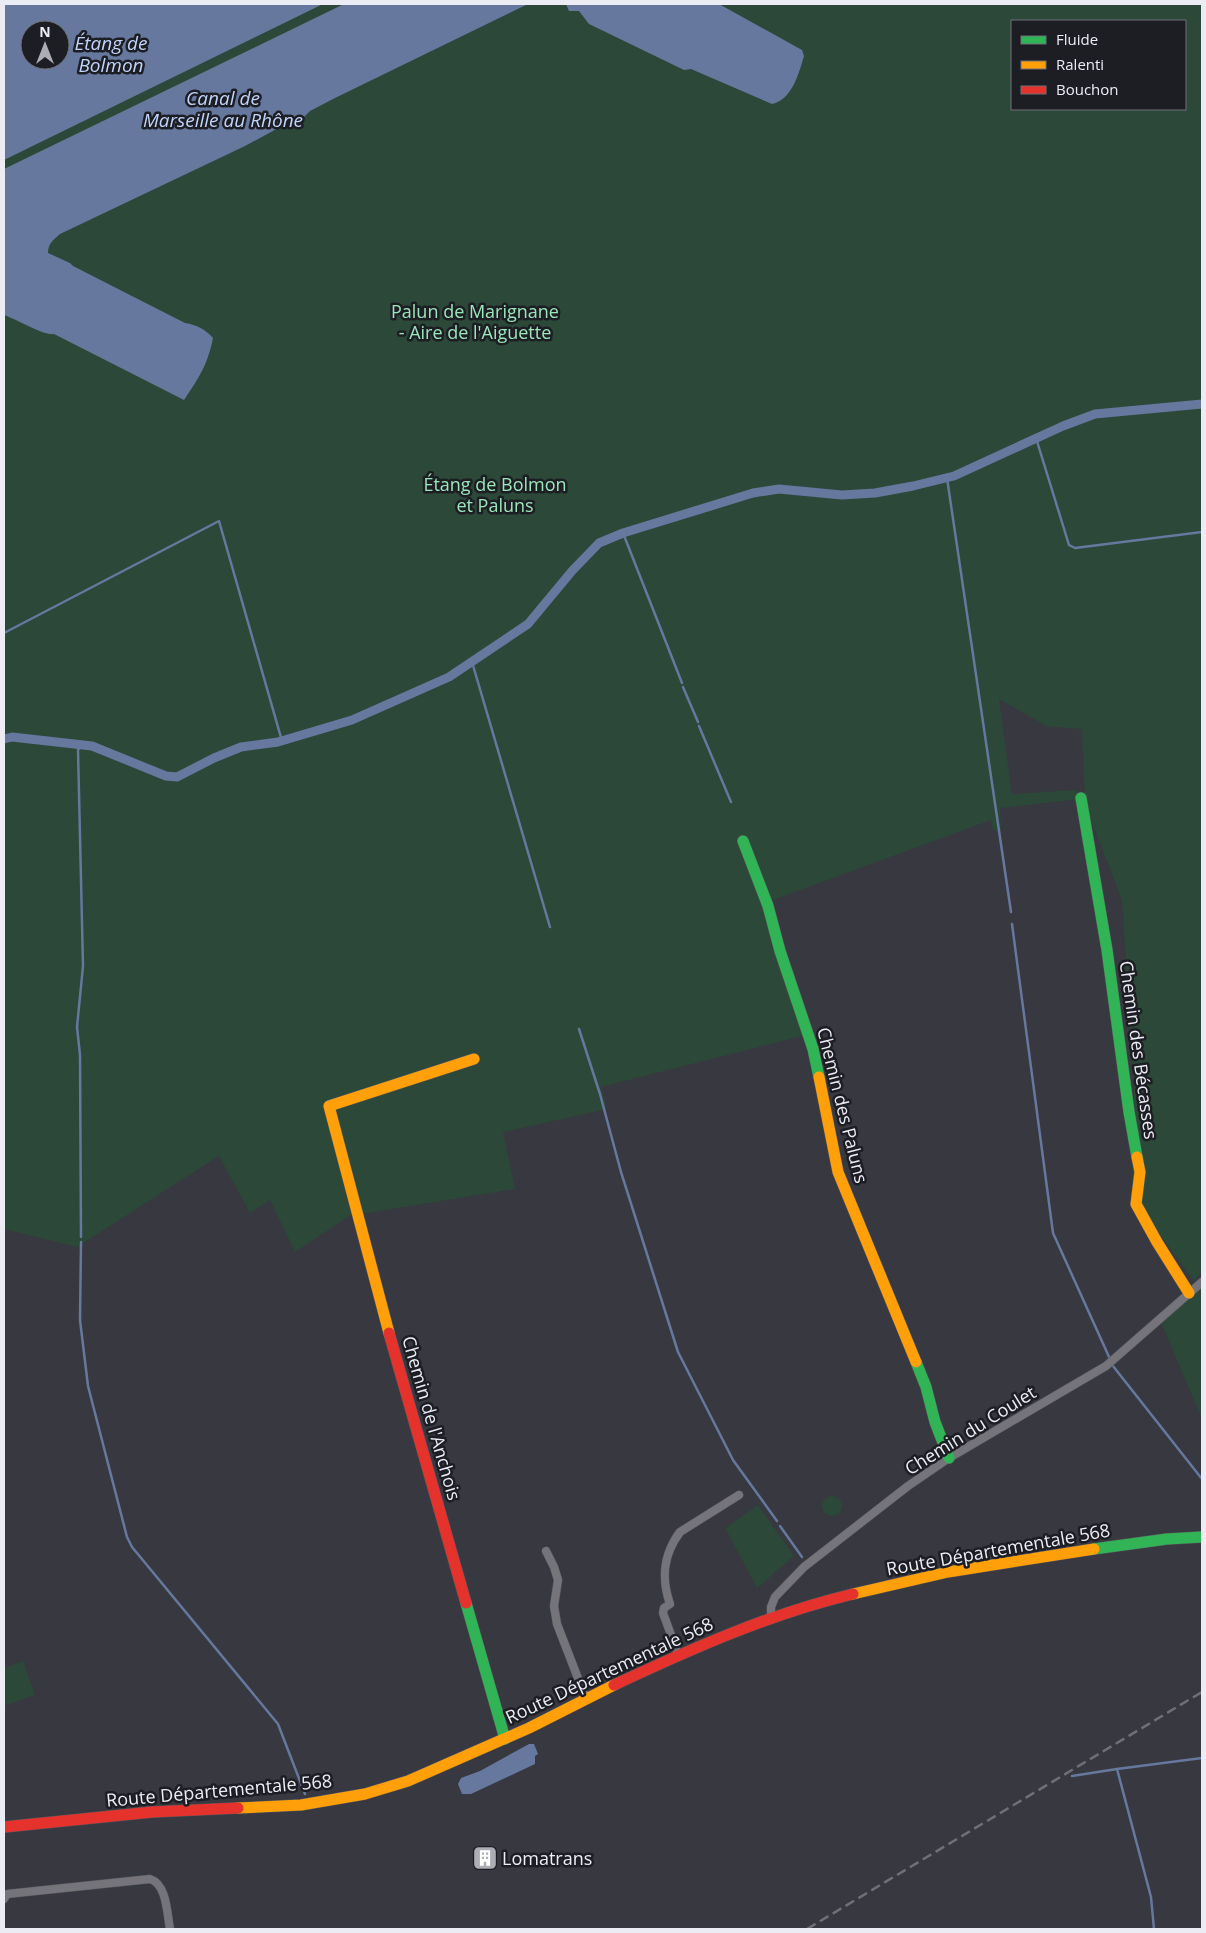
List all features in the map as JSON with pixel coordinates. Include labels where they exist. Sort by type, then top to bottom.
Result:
[{"type":"street","name":"Chemin des Bécasses","points":[[1081,798],[1107,950],[1140,1172],[1136,1204],[1189,1293]]},
{"type":"street","name":"Chemin des Paluns","points":[[742,841],[768,906],[780,951],[813,1049],[838,1172],[926,1387],[935,1422],[949,1458]]},
{"type":"street","name":"Chemin de l'Anchois","points":[[474,1059],[329,1106],[396,1358],[505,1739]]},
{"type":"street","name":"Chemin du Coulet","points":[[770,1617],[775,1597],[804,1567],[908,1486],[949,1458],[1106,1366],[1202,1282]]},
{"type":"street","points":[[678,1654],[663,1613],[664,1608],[670,1604],[664,1580],[669,1552],[674,1540],[686,1528],[740,1495]]},
{"type":"street","name":"Route Départementale 568","points":[[4,1827],[152,1812],[301,1804],[365,1794],[408,1781],[505,1739],[678,1654],[770,1617],[863,1591],[948,1572],[1121,1545],[1202,1537]]},
{"type":"street","points":[[546,1551],[558,1580],[554,1606],[557,1624],[586,1699]]},
{"type":"street","name":"Route Départementale 568","points":[[4,1833],[32,1824]]},
{"type":"street","points":[[5,1896],[150,1879],[155,1881],[162,1890],[170,1929]]},
{"type":"green space","name":"Étang de Bolmon et Paluns","points":[[4,4],[1202,4],[1202,1272],[1194,1281],[1132,1197],[1134,1085],[1122,900],[1085,804],[1082,729],[1046,726],[999,699],[1012,794],[1077,790],[1080,799],[1000,808],[1001,830],[993,831],[991,820],[762,904],[806,1035],[601,1087],[607,1109],[503,1132],[515,1189],[349,1216],[295,1252],[270,1200],[250,1213],[219,1156],[77,1247],[4,1229]]},
{"type":"green space","points":[[1202,1278],[1202,1419],[1158,1315]]},
{"type":"green space","points":[[828,1496],[836,1496],[842,1502],[842,1510],[836,1516],[828,1516],[822,1510],[822,1502]]},
{"type":"green space","points":[[758,1505],[794,1556],[757,1588],[725,1528]]},
{"type":"green space","points":[[23,1661],[35,1695],[4,1706],[4,1668]]},
{"type":"water","name":"Étang de Bolmon","points":[[4,4],[323,4],[4,160]]},
{"type":"water","name":"Canal de Marseille au Rhône","points":[[344,4],[528,4],[335,98],[310,111],[303,118],[282,126],[245,146],[60,234],[53,240],[48,253],[185,323],[200,328],[213,338],[202,370],[184,400],[54,334],[37,330],[4,315],[4,169]]},
{"type":"water","points":[[566,4],[719,4],[802,50],[804,56],[790,92],[772,104],[691,69],[684,70],[589,24],[579,11],[569,11]]},
{"type":"water","points":[[529,1744],[534,1744],[538,1754],[535,1756],[535,1764],[471,1794],[462,1794],[458,1784],[461,1778],[480,1771]]},
{"type":"waterway","points":[[4,739],[12,737],[92,746],[166,776],[177,777],[241,747],[278,742],[352,720],[449,677],[528,624],[572,571],[599,543],[623,533],[753,493],[779,489],[842,495],[875,493],[913,486],[954,476],[1063,426],[1095,414],[1202,404]]},
{"type":"waterway","points":[[1036,438],[1069,545],[1075,548],[1202,532]]},
{"type":"waterway","points":[[947,478],[1011,912]]},
{"type":"waterway","points":[[4,633],[219,521],[282,741]]},
{"type":"waterway","points":[[623,533],[682,683]]},
{"type":"waterway","points":[[472,662],[550,927]]},
{"type":"waterway","points":[[683,687],[698,722]]},
{"type":"waterway","points":[[699,726],[731,802]]},
{"type":"waterway","points":[[81,745],[78,750],[83,966],[77,1027],[80,1055],[81,1237]]},
{"type":"waterway","points":[[1012,924],[1053,1233],[1110,1359]]},
{"type":"waterway","points":[[579,1029],[600,1094],[621,1172],[678,1352],[733,1460],[777,1521]]},
{"type":"waterway","points":[[81,1242],[80,1320],[88,1386],[127,1537],[132,1547],[278,1724],[305,1794]]},
{"type":"waterway","points":[[1113,1366],[1202,1479]]},
{"type":"waterway","points":[[780,1526],[802,1557]]},
{"type":"waterway","points":[[1154,1929],[1151,1897],[1117,1769],[1202,1758]]},
{"type":"waterway","points":[[1072,1776],[1117,1769]]},
{"type":"railway","points":[[807,1929],[1202,1692]]},
{"type":"traffic: fast","points":[[1081,798],[1107,950],[1137,1157]]},
{"type":"traffic: fast","points":[[743,841],[768,906],[780,951],[813,1049],[819,1077]]},
{"type":"traffic: fast","points":[[916,1362],[926,1387],[935,1422],[949,1458]]},
{"type":"traffic: fast","points":[[1094,1549],[1167,1539],[1202,1537]]},
{"type":"traffic: fast","points":[[466,1603],[505,1739]]},
{"type":"traffic: slow","points":[[389,1333],[329,1106],[474,1059]]},
{"type":"traffic: slow","points":[[819,1077],[838,1172],[916,1362]]},
{"type":"traffic: slow","points":[[1137,1157],[1140,1172],[1136,1204],[1189,1293]]},
{"type":"traffic: slow","points":[[853,1594],[948,1572],[1094,1549]]},
{"type":"traffic: slow","points":[[238,1808],[301,1805],[365,1794],[408,1781],[529,1728],[614,1685]]},
{"type":"traffic: jam","points":[[389,1333],[466,1603]]},
{"type":"traffic: jam","points":[[614,1685],[672,1658],[761,1622],[853,1594]]},
{"type":"traffic: jam","points":[[4,1827],[152,1812],[238,1808]]},
{"type":"place","name":"Lomatrans","points":[[485,1858]]},
{"type":"park label","name":"Palun de Marignane - Aire de l'Aiguette","points":[[475,321]]}]
